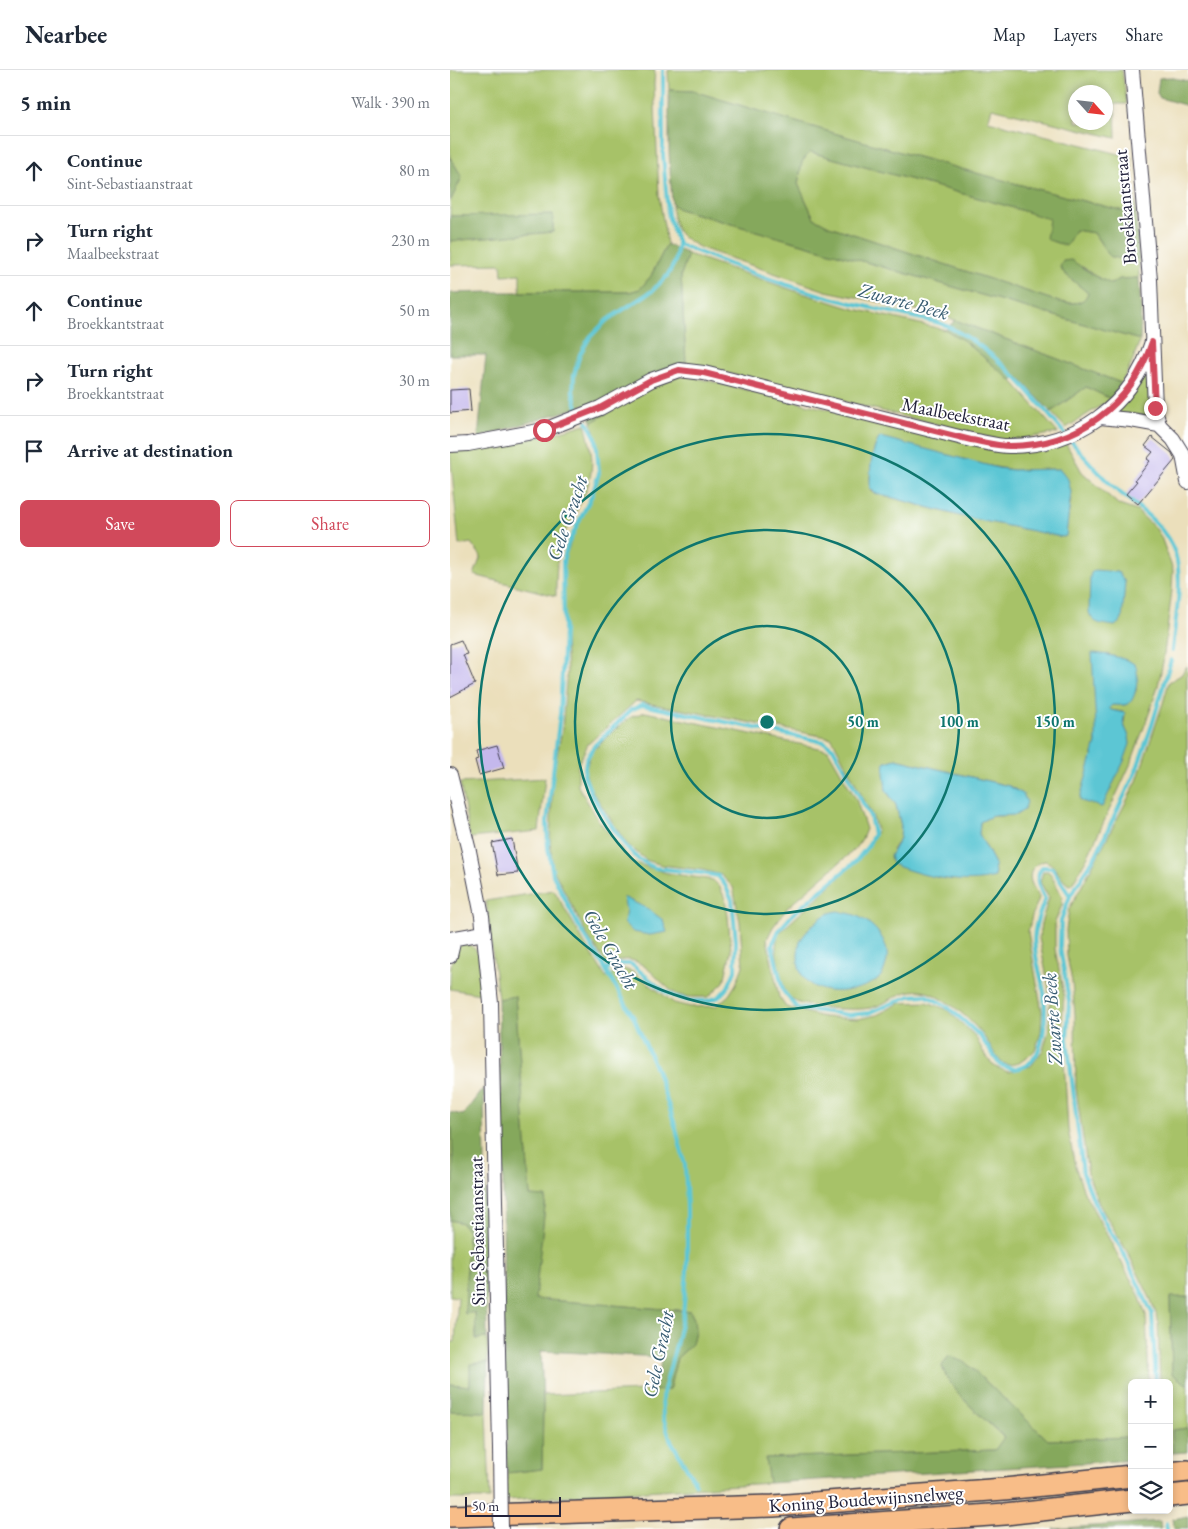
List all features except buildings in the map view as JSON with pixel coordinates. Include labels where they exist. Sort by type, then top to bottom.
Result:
[{"type":"highway","points":[[1173,1473],[1188,1471]]},
{"type":"highway","name":"Koning Boudewijnsnelweg","points":[[450,1516],[773,1506],[1004,1489],[1128,1476]]},
{"type":"highway","points":[[1173,1496],[1188,1494]]},
{"type":"highway","name":"Koning Boudewijnsnelweg","points":[[791,1529],[1005,1514],[1128,1500]]},
{"type":"street","name":"Broekkantstraat","points":[[1132,70],[1150,280],[1155,408],[1159,425]]},
{"type":"street","name":"Broekkantstraat","points":[[1100,417],[1128,390],[1147,358],[1152,342]]},
{"type":"street","name":"Maalbeekstraat","points":[[450,445],[468,444],[544,430],[600,408],[651,380],[679,370],[704,373],[971,440],[1008,446],[1041,443],[1059,438],[1100,417]]},
{"type":"street","points":[[1100,417],[1159,425],[1173,439],[1183,455],[1188,482]]},
{"type":"street","name":"Sint-Sebastiaanstraat","points":[[450,775],[470,852],[482,916],[491,1003],[501,1529]]},
{"type":"street","points":[[450,956],[452,939],[484,933]]},
{"type":"green space","points":[[450,70],[655,70],[659,196],[667,244],[651,276],[640,289],[629,292],[520,292],[520,274],[502,275],[501,264],[450,265],[450,241],[553,232],[553,215],[450,216],[450,202],[462,177],[450,157]]},
{"type":"green space","points":[[668,70],[1122,70],[1127,104],[1115,104],[1116,138],[1083,130],[1113,130],[1113,85],[1068,85],[1068,126],[992,108],[988,121],[1131,157],[1136,214],[914,156],[693,91],[669,90]]},
{"type":"green space","points":[[1169,77],[1188,81],[1188,106],[1160,98],[1157,93],[1159,78]]},
{"type":"green space","points":[[669,90],[693,91],[914,156],[1136,214],[1139,259],[1120,258],[1110,256],[1094,233],[1075,230],[1066,246],[1046,239],[1049,219],[810,152],[802,162],[798,184],[814,218],[829,226],[1059,302],[1080,302],[1088,293],[1064,273],[1060,267],[1063,261],[1071,260],[1111,284],[1120,279],[1139,278],[1140,340],[679,209],[672,204],[669,152]]},
{"type":"green space","points":[[810,152],[1050,219],[1046,239],[1066,246],[1075,230],[1094,233],[1107,253],[1112,257],[1139,259],[1139,278],[1120,279],[1111,284],[1083,267],[1060,267],[1064,273],[1088,293],[1080,302],[1059,302],[829,226],[814,218],[798,184],[802,161]]},
{"type":"green space","points":[[450,157],[462,177],[450,202]]},
{"type":"green space","points":[[672,204],[679,209],[1140,340],[1131,365],[1121,383],[955,320],[909,308],[826,291],[701,248],[687,240],[678,231],[674,220]]},
{"type":"green space","points":[[553,214],[553,232],[450,241],[450,216]]},
{"type":"green space","points":[[667,244],[688,254],[681,275],[686,363],[695,366],[684,375],[650,389],[592,422],[586,405],[478,438],[486,355],[450,355],[450,293],[629,292],[640,289],[651,276]]},
{"type":"green space","points":[[688,254],[850,308],[946,330],[963,340],[1012,381],[1058,433],[1005,441],[686,363],[681,275]]},
{"type":"green space","points":[[955,320],[1121,383],[1111,399],[1086,387],[1051,412],[1018,377],[1012,381],[963,340],[946,330]]},
{"type":"green space","points":[[1147,369],[1150,413],[1148,416],[1118,413],[1117,410]]},
{"type":"green space","points":[[684,375],[958,440],[1064,440],[1082,472],[1119,505],[1137,511],[1156,529],[1161,537],[1173,570],[1163,662],[1158,686],[1131,763],[1089,854],[1072,884],[1069,885],[1053,866],[1046,861],[1036,865],[1031,874],[1031,882],[1039,898],[1028,932],[1042,1012],[1041,1033],[1035,1050],[1019,1063],[1009,1065],[1002,1063],[972,1022],[952,1005],[930,993],[921,991],[905,992],[878,1006],[855,1009],[826,1008],[802,1004],[793,1000],[786,993],[776,952],[778,934],[856,862],[871,843],[877,831],[873,817],[832,738],[636,701],[588,744],[578,764],[578,786],[599,821],[632,862],[667,873],[713,880],[720,887],[725,899],[728,916],[731,951],[724,982],[708,997],[688,997],[677,994],[638,962],[620,960],[608,966],[587,935],[553,869],[550,842],[553,775],[562,730],[567,671],[564,623],[564,561],[573,536],[593,494],[599,475],[597,444],[592,422],[637,396]],"holes":[[[875,446],[1013,470],[1057,469],[1068,486],[1071,498],[1065,537],[964,517],[872,492],[870,478]],[[1107,654],[1135,665],[1137,677],[1136,691],[1125,705],[1112,705],[1109,708],[1123,712],[1125,726],[1130,739],[1128,748],[1094,756]],[[896,759],[1009,786],[1023,794],[1006,816],[992,816],[980,822],[979,834],[994,862],[995,877],[892,850],[900,838],[901,826],[896,805],[886,790],[886,762]]]},
{"type":"green space","points":[[1086,387],[1111,399],[1066,428],[1051,412]]},
{"type":"green space","points":[[585,424],[591,447],[592,467],[588,486],[565,532],[558,555],[556,596],[474,575],[481,556],[471,543],[459,545],[450,452],[506,444]]},
{"type":"green space","points":[[1187,666],[1188,1297],[1170,1298],[1172,1374],[1188,1385],[1188,1428],[1173,1430],[1173,1379],[1160,1379],[1158,1319],[1129,1255],[1099,1204],[1088,1174],[1076,1088],[1075,1014],[1067,956],[1066,930],[1069,909],[1137,781],[1169,682],[1181,675]]},
{"type":"green space","points":[[645,712],[828,750],[856,799],[866,829],[862,839],[853,851],[788,907],[773,927],[767,939],[779,997],[786,1007],[823,1017],[858,1019],[877,1015],[900,1003],[927,1002],[946,1009],[975,1036],[985,1055],[995,1067],[1008,1072],[1031,1066],[1043,1050],[1049,1029],[1050,1001],[1039,938],[1041,923],[1049,898],[1040,882],[1043,872],[1047,871],[1050,873],[1062,896],[1062,905],[1055,922],[1055,949],[1064,995],[1062,1025],[1068,1129],[1075,1166],[1084,1192],[1139,1295],[1146,1315],[1149,1379],[1128,1379],[1128,1437],[1048,1440],[966,1363],[942,1366],[952,1385],[960,1395],[1004,1438],[995,1450],[766,1458],[769,1483],[505,1500],[507,1473],[542,1469],[543,1395],[669,1390],[677,1358],[692,1344],[695,1330],[694,1319],[690,1311],[534,1299],[546,1198],[530,1196],[515,997],[498,999],[486,901],[554,890],[606,977],[624,969],[633,972],[674,1003],[691,1007],[716,1006],[729,995],[736,984],[743,966],[740,922],[733,887],[721,875],[703,870],[662,865],[646,860],[626,843],[589,786],[585,771],[591,753],[631,717]]},
{"type":"green space","points":[[545,778],[539,831],[470,838],[460,783]]},
{"type":"green space","points":[[462,943],[474,948],[478,954],[480,994],[450,989],[452,961],[455,950]]},
{"type":"green space","points":[[515,996],[530,1196],[546,1197],[535,1299],[690,1311],[694,1319],[695,1330],[692,1344],[677,1358],[669,1390],[654,1391],[662,1357],[541,1351],[543,1403],[542,1469],[507,1473],[504,1365],[503,1182],[498,999]]},
{"type":"green space","points":[[484,1087],[487,1338],[476,1339],[475,1312],[465,1314],[468,1232],[462,1223],[450,1220],[450,1187],[454,1183],[450,1112],[463,1115]]},
{"type":"green space","points":[[450,1127],[452,1128],[454,1183],[450,1187]]},
{"type":"green space","points":[[450,1220],[462,1223],[468,1232],[465,1313],[475,1312],[477,1339],[487,1338],[488,1362],[471,1365],[470,1386],[450,1384],[450,1342],[455,1342],[458,1297],[450,1296]]},
{"type":"green space","points":[[1170,1297],[1188,1297],[1188,1385],[1172,1374]]},
{"type":"green space","points":[[949,1356],[966,1363],[1048,1440],[1128,1437],[1128,1460],[769,1483],[765,1458],[995,1450],[1004,1437],[960,1395],[952,1385],[942,1366]]},
{"type":"green space","points":[[488,1362],[487,1412],[450,1411],[450,1384],[470,1386],[470,1364]]},
{"type":"green space","points":[[450,1411],[487,1412],[490,1499],[450,1499]]},
{"type":"green space","points":[[1188,1428],[1188,1452],[1173,1453],[1173,1430]]},
{"type":"green space","points":[[1188,1516],[1188,1529],[1174,1529],[1173,1519]]},
{"type":"green space","points":[[1160,1521],[1161,1529],[1053,1529]]},
{"type":"water","points":[[880,437],[998,468],[1013,470],[1060,469],[1068,479],[1071,492],[1066,536],[1062,537],[964,517],[875,493],[870,488],[872,455]]},
{"type":"water","points":[[1095,570],[1118,572],[1125,582],[1122,620],[1115,626],[1096,622],[1089,612],[1090,577],[1091,573]]},
{"type":"water","points":[[1092,653],[1114,656],[1131,662],[1136,667],[1137,672],[1135,692],[1131,702],[1124,705],[1112,705],[1109,708],[1125,713],[1123,723],[1129,736],[1130,744],[1102,807],[1081,801],[1080,798],[1096,743]]},
{"type":"water","points":[[896,759],[1009,786],[1023,794],[1027,802],[1024,810],[1016,815],[992,816],[980,822],[979,834],[994,862],[995,877],[983,880],[956,880],[929,876],[892,864],[890,856],[900,838],[901,826],[896,805],[886,790],[884,773],[885,762]]},
{"type":"water","points":[[623,897],[648,909],[663,920],[667,932],[650,935],[633,932],[624,923],[626,910]]},
{"type":"water","points":[[838,911],[855,915],[870,924],[881,936],[887,949],[886,964],[881,976],[870,984],[847,991],[823,990],[813,986],[804,979],[799,969],[799,946],[804,935],[822,917]]},
{"type":"waterway","name":"Zwarte Beek","points":[[663,70],[663,154],[668,215],[678,244],[797,288],[838,300],[941,323],[973,341],[996,358],[1016,377],[1108,482],[1146,513],[1170,541],[1178,564],[1179,576],[1172,650]]},
{"type":"waterway","name":"Gele Gracht","points":[[578,411],[573,392],[574,375],[580,354],[590,337],[607,320],[652,291],[667,276],[675,262],[678,244]]},
{"type":"waterway","name":"Gele Gracht","points":[[587,422],[596,438],[599,473],[592,495],[568,544],[563,561],[564,631],[560,714],[547,822],[548,848],[553,875],[578,925],[634,1018],[657,1071],[675,1125],[685,1165],[687,1271],[683,1314],[662,1397],[663,1417],[670,1439],[696,1484]]},
{"type":"waterway","name":"Zwarte Beek","points":[[1156,1379],[1152,1313],[1121,1248],[1094,1202],[1083,1173],[1067,1039],[1069,1001],[1060,947],[1061,920],[1070,896],[1096,855],[1136,771],[1171,660]]},
{"type":"waterway","points":[[606,970],[617,964],[631,964],[660,988],[675,997],[690,1001],[707,1001],[719,997],[728,987],[735,971],[736,941],[732,900],[725,885],[718,876],[655,868],[638,859],[624,844],[606,818],[591,793],[584,775],[586,760],[594,746],[631,710],[642,705],[824,742],[833,748],[870,816],[874,834],[868,846],[855,862],[794,913],[779,930],[772,945],[783,991],[797,1008],[849,1015],[869,1013],[910,996],[925,995],[945,1005],[964,1021],[980,1036],[1000,1065],[1015,1069],[1026,1066],[1039,1050],[1044,1026],[1044,993],[1034,941],[1037,923],[1045,899],[1039,887],[1038,879],[1038,875],[1043,867],[1052,868],[1070,896]]},
{"type":"waterway","name":"Zwarte Beek","points":[[1166,1523],[1167,1529]]},
{"type":"route","points":[[544,430],[600,408],[651,380],[679,370],[704,373],[971,440],[1008,446],[1041,443],[1074,432],[1100,417],[1115,404],[1128,390],[1147,358],[1152,342],[1155,408]]}]
